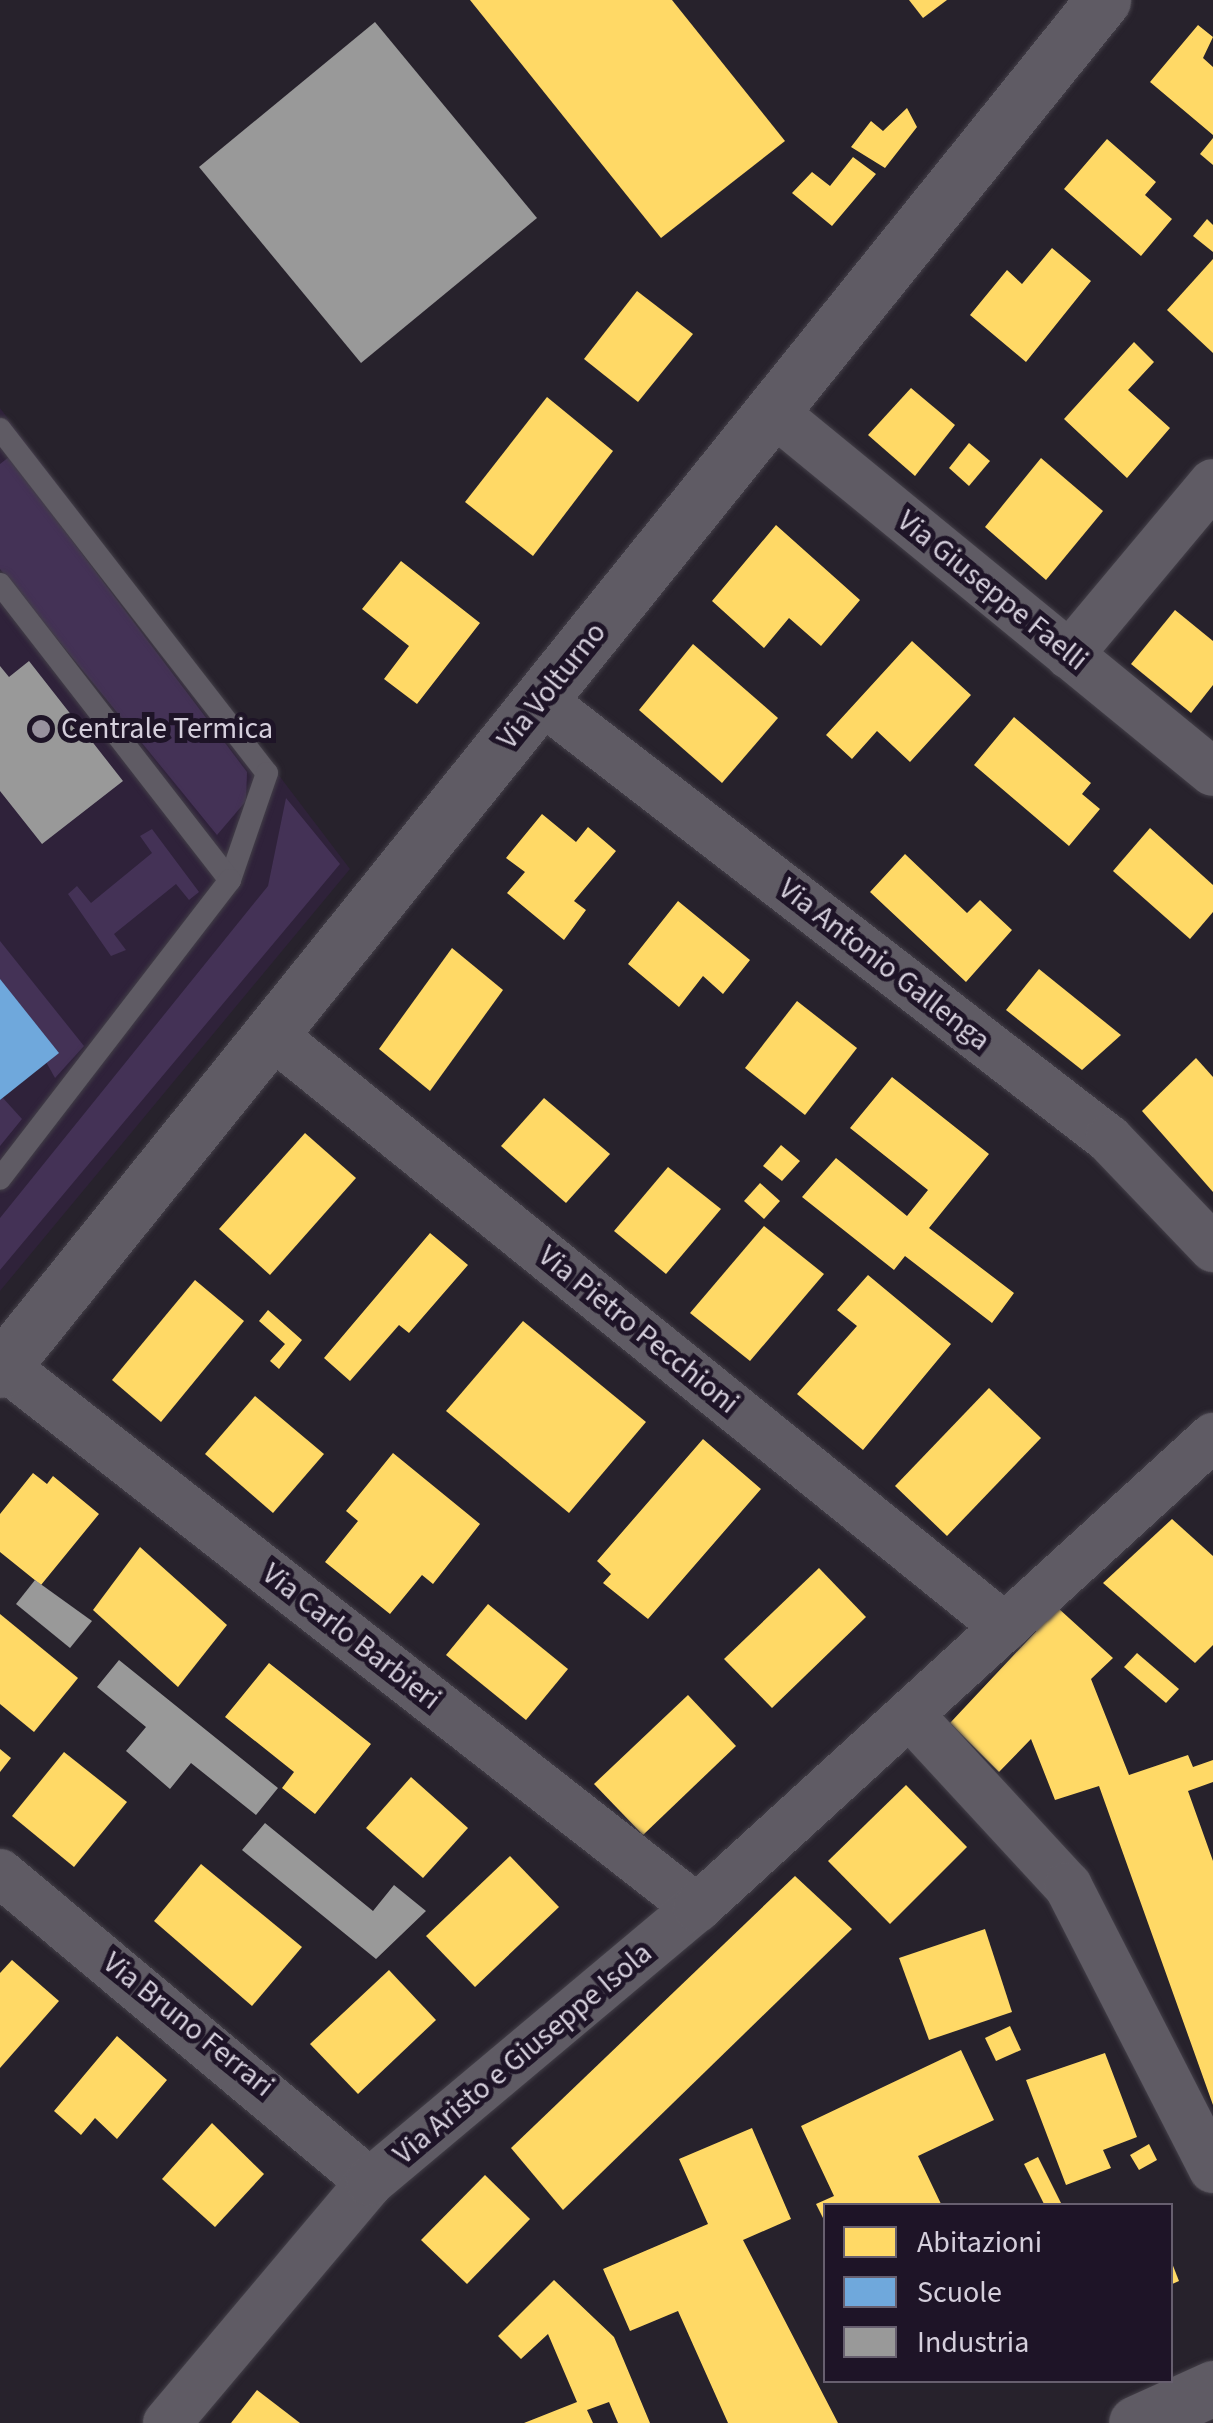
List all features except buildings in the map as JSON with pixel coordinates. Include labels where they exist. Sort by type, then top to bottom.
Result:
[{"type":"street","name":"Via Volturno","points":[[2,1368],[1103,0]]},
{"type":"street","name":"Via Giuseppe Faelli","points":[[771,410],[1213,772]]},
{"type":"street","points":[[1069,655],[1213,483]]},
{"type":"street","name":"Via Antonio Gallenga","points":[[541,700],[1109,1139],[1213,1248]]},
{"type":"street","name":"Via Pietro Pecchioni","points":[[272,1034],[1005,1627]]},
{"type":"street","name":"Via Carlo Barbieri","points":[[2,1368],[698,1908]]},
{"type":"street","name":"Via Aristo e Giuseppe Isola","points":[[167,2423],[370,2182],[698,1908],[1005,1627],[1208,1451]]},
{"type":"street","points":[[910,1715],[1068,1886],[1213,2169]]},
{"type":"street","name":"Via Bruno Ferrari","points":[[0,1874],[370,2182]]},
{"type":"street","points":[[1136,2423],[1213,2388]]},
{"type":"lane","points":[[0,429],[267,773],[230,880],[0,1179]]},
{"type":"lane","points":[[0,584],[230,880]]},
{"type":"shaded area","points":[[0,408],[350,869],[0,1291]]},
{"type":"shaded area","points":[[9,457],[247,772],[246,801],[217,835],[0,569],[0,464]]},
{"type":"shaded area","points":[[286,798],[340,864],[0,1270],[0,1218],[268,886]]},
{"type":"shaded area","points":[[152,829],[199,892],[189,900],[176,884],[114,934],[126,950],[111,956],[68,894],[77,886],[91,903],[152,853],[140,836]]},
{"type":"shaded area","points":[[0,941],[84,1046],[55,1078],[0,979]]},
{"type":"shaded area","points":[[3,1098],[22,1119],[0,1146],[0,1100]]},
{"type":"place","name":"Centrale Termica","points":[[41,729]]}]
